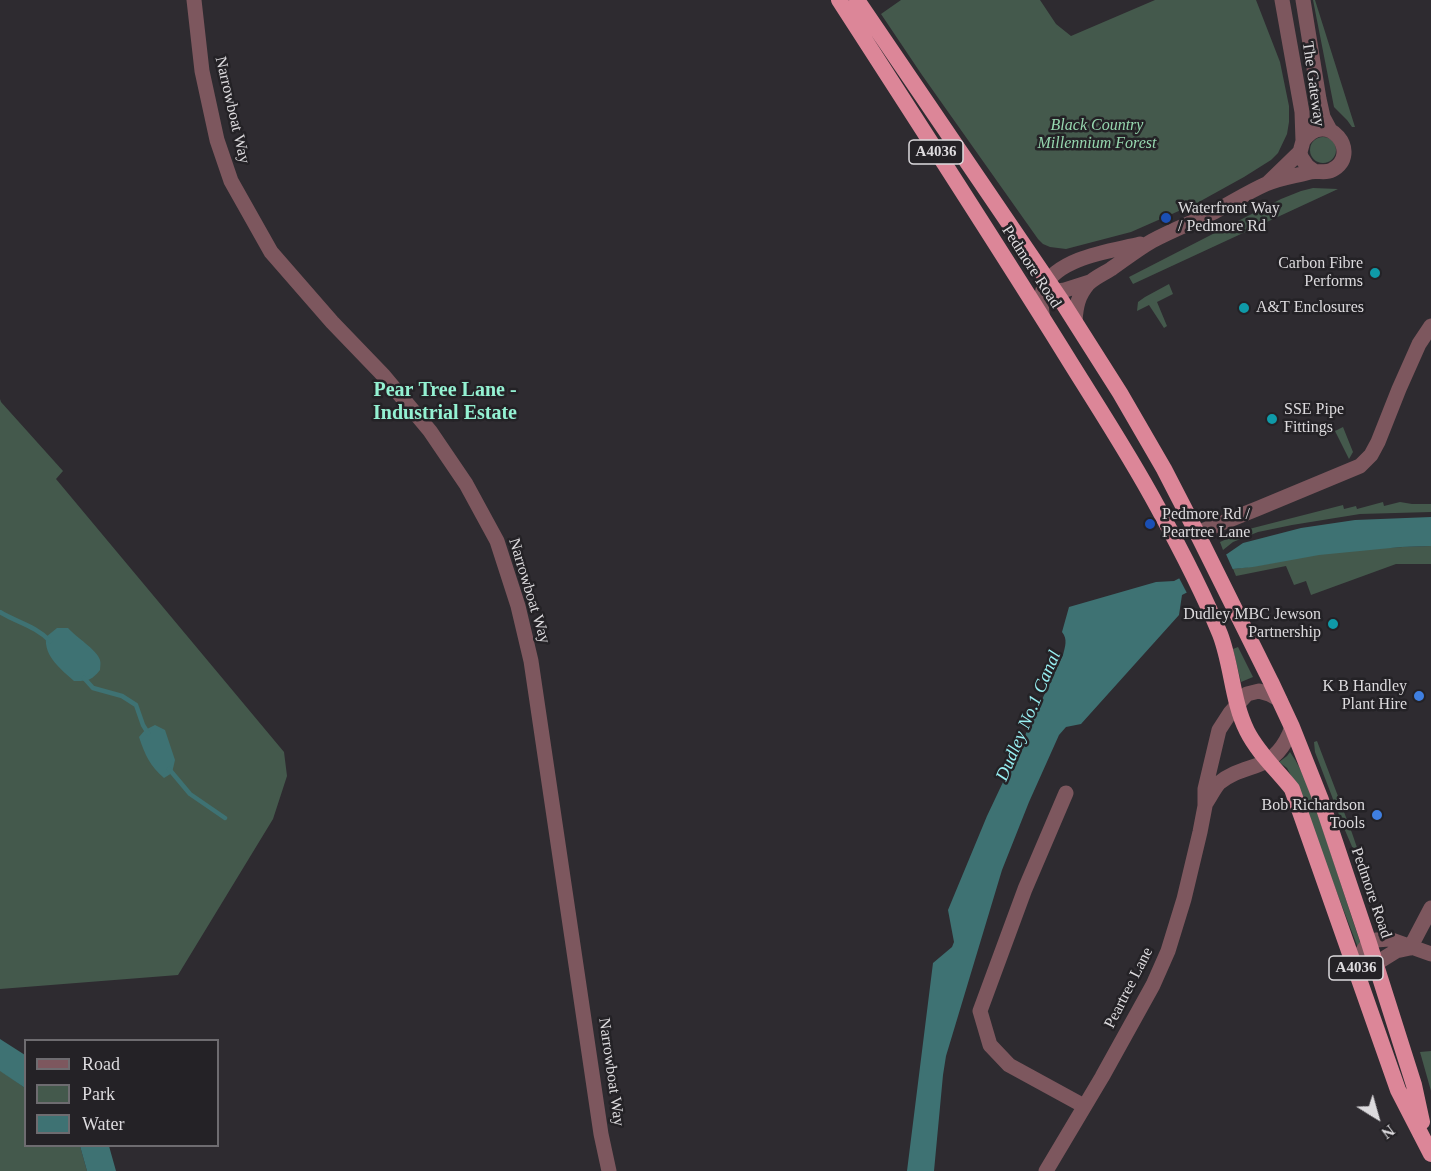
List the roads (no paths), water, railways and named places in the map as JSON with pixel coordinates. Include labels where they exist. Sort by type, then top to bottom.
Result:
[{"type":"highway","name":"Pedmore Road","points":[[839,0],[1043,319],[1157,505],[1202,592],[1221,637],[1237,705]]},
{"type":"highway","name":"Pedmore Road","points":[[857,0],[1034,259],[1049,289],[1075,321],[1120,393],[1197,532],[1280,700]]},
{"type":"highway","name":"A4036","points":[[1280,700],[1292,727]]},
{"type":"highway","name":"A4036","points":[[1237,705],[1250,737],[1268,761]]},
{"type":"highway","name":"Pedmore Road","points":[[1292,727],[1321,800],[1376,964],[1414,1085],[1429,1149]]},
{"type":"highway","name":"Pedmore Road","points":[[1268,761],[1292,789],[1398,1090],[1429,1149]]},
{"type":"street","name":"Narrowboat Way","points":[[194,0],[202,70],[217,140],[231,181],[250,217],[271,252],[332,322],[384,376],[430,431],[466,484],[497,542],[518,606],[531,661],[609,1171]]},
{"type":"street","name":"The Gateway","points":[[1282,0],[1302,112],[1301,146]]},
{"type":"street","name":"The Gateway","points":[[1071,263],[1055,273],[1049,289],[1065,290],[1090,282],[1152,241],[1267,183],[1314,171],[1323,172],[1338,166],[1342,160],[1343,144],[1340,138],[1330,130],[1323,117],[1303,0]]},
{"type":"street","name":"The Gateway","points":[[1267,183],[1301,146],[1307,135],[1312,131],[1330,130]]},
{"type":"street","points":[[1301,146],[1303,161],[1314,171]]},
{"type":"street","name":"The Gateway","points":[[1034,259],[1053,266],[1152,241]]},
{"type":"street","name":"The Gateway","points":[[1075,321],[1078,297],[1090,282]]},
{"type":"street","points":[[1022,286],[1049,289],[1041,306],[1043,319]]},
{"type":"street","points":[[1197,532],[1360,466],[1371,455],[1378,442],[1419,344],[1431,326]]},
{"type":"street","points":[[1237,705],[1247,694],[1259,691],[1280,700]]},
{"type":"street","name":"Peartree Lane","points":[[1046,1171],[1102,1077],[1153,985],[1168,951],[1184,899],[1200,832],[1205,806],[1205,789],[1220,730],[1237,705]]},
{"type":"street","points":[[1268,761],[1283,747],[1292,727]]},
{"type":"street","name":"Peartree Lane","points":[[1205,806],[1218,785],[1230,776],[1268,761]]},
{"type":"street","points":[[1066,793],[1025,889],[980,1011],[990,1045],[1010,1065],[1084,1106]]},
{"type":"street","points":[[1410,948],[1431,908]]},
{"type":"street","points":[[1355,966],[1364,949],[1376,940],[1389,939],[1431,954]]},
{"type":"street","points":[[1355,966],[1376,964],[1396,951],[1410,948]]},
{"type":"water","points":[[1431,517],[1431,546],[1319,555],[1233,569],[1182,595],[1179,615],[1081,724],[1066,727],[1059,735],[1002,870],[946,1056],[934,1171],[907,1171],[933,963],[952,947],[954,942],[948,910],[987,816],[1063,655],[1065,640],[1062,632],[1069,607],[1156,582],[1174,581],[1227,554],[1243,543],[1301,528],[1355,520]]},
{"type":"water","points":[[57,628],[68,628],[98,656],[100,670],[92,678],[74,681],[51,657],[46,637]]},
{"type":"water","points":[[155,725],[165,730],[175,760],[172,773],[164,778],[148,760],[139,737],[145,730]]},
{"type":"water","points":[[0,1039],[24,1054],[24,1087],[0,1071]]},
{"type":"water","points":[[80,1147],[109,1147],[116,1171],[87,1171]]},
{"type":"waterway","points":[[0,612],[32,628],[50,641]]},
{"type":"waterway","points":[[84,678],[93,688],[122,696],[136,705],[148,733]]},
{"type":"waterway","points":[[169,769],[190,794],[225,818]]},
{"type":"place","name":"Waterfront Way / Pedmore Rd","points":[[1166,218]]},
{"type":"place","name":"Carbon Fibre Performs","points":[[1375,273]]},
{"type":"place","name":"A&T Enclosures","points":[[1244,308]]},
{"type":"place","name":"SSE Pipe Fittings","points":[[1272,419]]},
{"type":"place","name":"Pedmore Rd / Peartree Lane","points":[[1150,524]]},
{"type":"place","name":"Dudley MBC Jewson Partnership","points":[[1333,624]]},
{"type":"place","name":"K B Handley Plant Hire","points":[[1419,696]]},
{"type":"place","name":"Bob Richardson Tools","points":[[1377,815]]},
{"type":"district","name":"Pear Tree Lane - Industrial Estate","points":[[445,402]]},
{"type":"park label","name":"Black Country Millennium Forest","points":[[1097,135]]},
{"type":"water label","name":"Dudley No.1 Canal","points":[[1029,716]]}]
